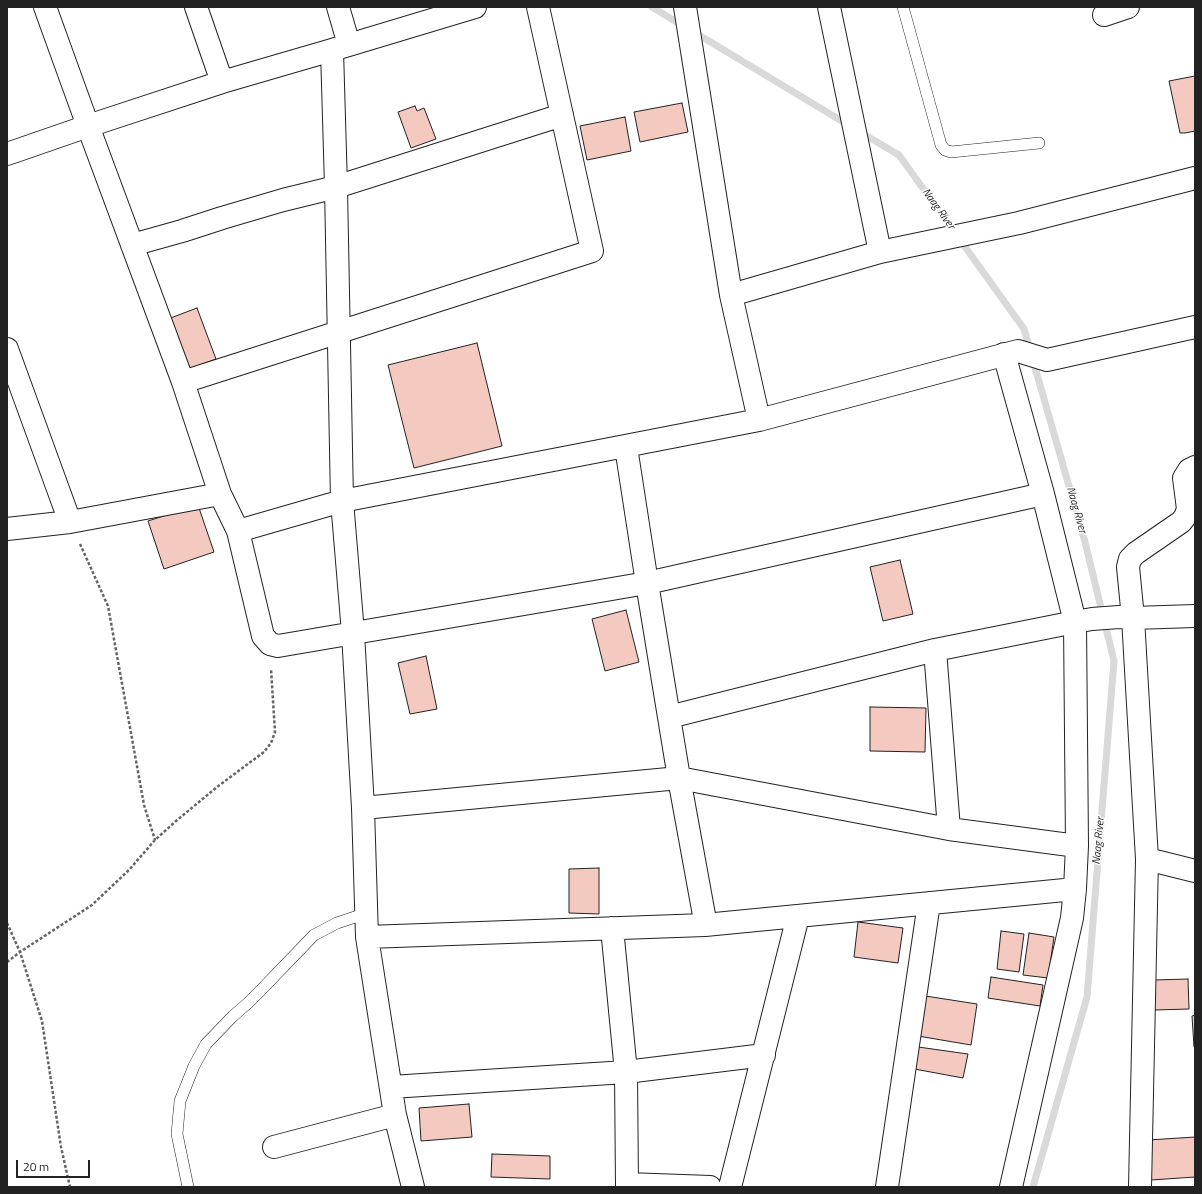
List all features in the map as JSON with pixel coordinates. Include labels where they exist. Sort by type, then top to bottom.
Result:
[{"type":"street","points":[[45,7],[183,382],[220,494],[238,531],[263,636],[270,644],[278,646],[647,583],[1043,494]]},
{"type":"street","points":[[196,7],[222,82]]},
{"type":"street","points":[[338,7],[341,47],[336,187],[342,501],[353,633],[363,808],[367,937],[395,1115],[413,1187]]},
{"type":"street","points":[[7,154],[222,82],[475,7]]},
{"type":"street","points":[[183,382],[592,252],[538,7]]},
{"type":"street","points":[[685,7],[731,295],[760,420]]},
{"type":"street","points":[[829,7],[880,252]]},
{"type":"street","points":[[1104,16],[1128,7]]},
{"type":"street","points":[[132,245],[282,200],[336,187],[562,115]]},
{"type":"street","points":[[731,295],[880,252],[1019,223],[1195,178]]},
{"type":"street","points":[[238,531],[342,501],[760,420],[1011,353],[1047,360],[1195,327]]},
{"type":"street","points":[[7,349],[70,522]]},
{"type":"street","points":[[1011,353],[1043,494],[1084,621],[1077,846],[1072,918],[1012,1187]]},
{"type":"street","points":[[626,447],[679,778],[705,925]]},
{"type":"street","points":[[1140,1187],[1146,859],[1126,618],[1128,567],[1130,559],[1136,553],[1181,522],[1185,517],[1188,509],[1184,478],[1189,470],[1195,467]]},
{"type":"street","points":[[7,529],[70,522],[220,494]]},
{"type":"street","points":[[669,717],[935,650],[1084,621],[1195,616]]},
{"type":"street","points":[[935,650],[949,829]]},
{"type":"street","points":[[363,808],[679,778],[949,829],[1077,846]]},
{"type":"street","points":[[1146,859],[1195,871]]},
{"type":"street","points":[[367,937],[705,925],[1075,889]]},
{"type":"street","points":[[887,1187],[929,903]]},
{"type":"street","points":[[730,1187],[798,916]]},
{"type":"street","points":[[612,928],[626,1072],[627,1185],[710,1187]]},
{"type":"street","points":[[390,1087],[626,1072],[764,1055]]},
{"type":"street","points":[[274,1147],[395,1115]]},
{"type":"lane","points":[[903,7],[941,145],[945,150],[952,152],[1039,143]]},
{"type":"lane","points":[[188,1187],[177,1134],[180,1101],[194,1066],[206,1044],[314,935],[337,923],[367,913]]},
{"type":"path","points":[[70,522],[108,606],[144,805],[155,840]]},
{"type":"path","points":[[7,962],[92,905],[129,870],[155,840],[217,787],[264,752],[271,743],[274,732],[270,644]]},
{"type":"path","points":[[7,923],[20,952],[42,1021],[61,1147],[70,1187]]},
{"type":"building","points":[[1195,76],[1195,131],[1180,133],[1169,81]]},
{"type":"building","points":[[682,103],[688,132],[640,142],[634,112]]},
{"type":"building","points":[[415,106],[417,111],[424,108],[436,139],[411,148],[398,112]]},
{"type":"building","points":[[625,117],[631,151],[587,160],[580,126]]},
{"type":"building","points":[[197,308],[216,359],[187,370],[168,319]]},
{"type":"building","points":[[477,343],[502,446],[414,468],[388,365]]},
{"type":"building","points":[[198,505],[214,552],[164,569],[148,521]]},
{"type":"building","points":[[900,560],[913,614],[883,621],[870,567]]},
{"type":"building","points":[[626,610],[639,662],[605,671],[592,619]]},
{"type":"building","points":[[426,656],[437,709],[410,714],[398,663]]},
{"type":"building","points":[[870,707],[926,708],[925,752],[870,751]]},
{"type":"building","points":[[599,868],[599,914],[569,913],[569,869]]},
{"type":"building","points":[[858,922],[903,928],[898,963],[854,957]]},
{"type":"building","points":[[1001,931],[1024,934],[1019,972],[997,969]]},
{"type":"building","points":[[1029,933],[1054,937],[1048,978],[1023,975]]},
{"type":"building","points":[[991,977],[1043,985],[1040,1006],[988,998]]},
{"type":"building","points":[[1188,979],[1189,1009],[1154,1010],[1154,980]]},
{"type":"building","points":[[919,995],[977,1004],[971,1045],[912,1035]]},
{"type":"building","points":[[1195,1015],[1195,1047],[1194,1047],[1192,1016]]},
{"type":"building","points":[[911,1046],[968,1054],[963,1078],[909,1068]]},
{"type":"building","points":[[469,1104],[472,1137],[421,1141],[419,1108]]},
{"type":"building","points":[[1195,1137],[1195,1177],[1151,1180],[1148,1140]]},
{"type":"building","points":[[492,1154],[550,1156],[550,1179],[491,1177]]},
{"type":"waterway","name":"Naag River","points":[[652,7],[683,26]]},
{"type":"waterway","name":"Naag River","points":[[694,32],[850,126]]},
{"type":"waterway","name":"Naag River","points":[[860,132],[899,155],[1024,329],[1085,542],[1114,661],[1087,997],[1033,1187]]}]
